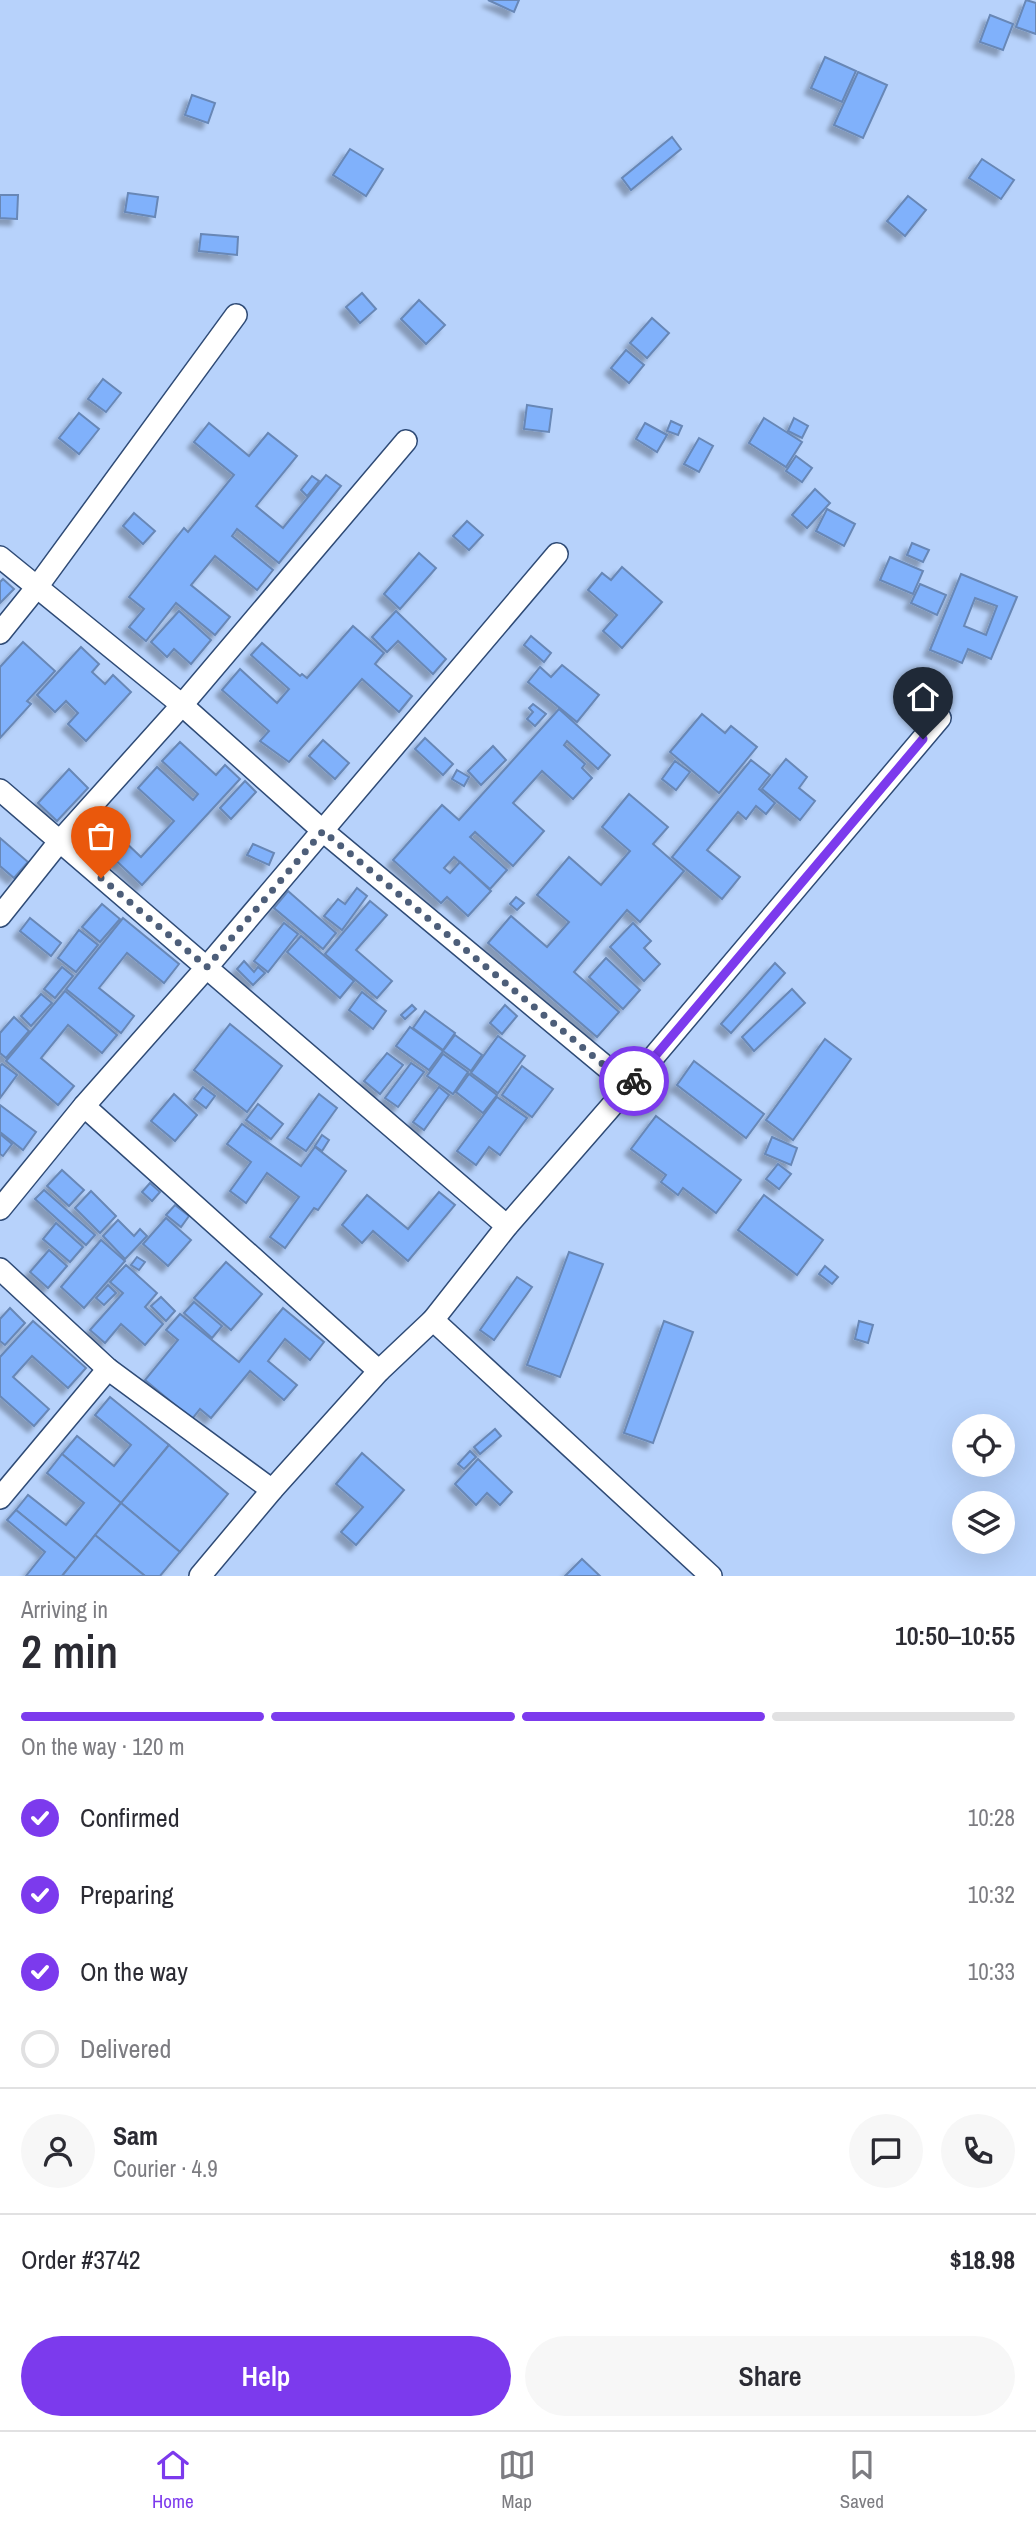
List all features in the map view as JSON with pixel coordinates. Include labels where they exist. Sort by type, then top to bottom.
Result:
[{"type":"street","points":[[0,633],[37,587],[236,315]]},
{"type":"street","points":[[0,916],[59,842],[182,705],[406,441]]},
{"type":"street","points":[[0,1209],[84,1106],[207,967],[558,554]]},
{"type":"street","points":[[0,557],[182,705],[323,831],[629,1086]]},
{"type":"street","points":[[200,1576],[272,1490],[379,1371],[433,1320],[507,1226],[940,718]]},
{"type":"street","points":[[0,790],[507,1226]]},
{"type":"street","points":[[84,1106],[379,1371]]},
{"type":"street","points":[[0,1269],[108,1369],[272,1490]]},
{"type":"street","points":[[433,1320],[711,1576]]},
{"type":"street","points":[[0,1498],[108,1369]]},
{"type":"building","points":[[488,0],[519,0],[514,12]]},
{"type":"building","points":[[1026,0],[1036,3],[1036,34],[1016,27]]},
{"type":"building","points":[[990,15],[1013,24],[1003,50],[980,42]]},
{"type":"building","points":[[825,57],[856,71],[842,102],[811,88]]},
{"type":"building","points":[[858,72],[887,85],[863,138],[834,125]]},
{"type":"building","points":[[192,95],[215,103],[208,123],[185,115]]},
{"type":"building","points":[[672,137],[681,149],[631,190],[622,178]]},
{"type":"building","points":[[350,149],[383,169],[366,196],[333,175]]},
{"type":"building","points":[[982,159],[1014,180],[1001,199],[969,178]]},
{"type":"building","points":[[128,193],[158,197],[155,217],[125,212]]},
{"type":"building","points":[[0,195],[18,195],[17,219],[0,218]]},
{"type":"building","points":[[908,196],[926,210],[905,236],[887,221]]},
{"type":"building","points":[[201,234],[238,237],[237,255],[199,251]]},
{"type":"building","points":[[362,293],[376,309],[360,323],[346,307]]},
{"type":"building","points":[[419,300],[445,325],[426,344],[401,319]]},
{"type":"building","points":[[652,318],[669,333],[647,358],[630,343]]},
{"type":"building","points":[[626,350],[644,365],[629,383],[611,368]]},
{"type":"building","points":[[103,379],[121,393],[106,412],[88,399]]},
{"type":"building","points":[[527,405],[552,409],[549,432],[524,429]]},
{"type":"building","points":[[79,413],[99,429],[79,454],[59,438]]},
{"type":"building","points":[[764,418],[802,442],[786,467],[749,443]]},
{"type":"building","points":[[794,418],[808,426],[802,438],[788,431]]},
{"type":"building","points":[[671,421],[682,426],[678,435],[667,431]]},
{"type":"building","points":[[209,423],[249,456],[268,433],[297,456],[256,506],[283,528],[326,475],[341,486],[279,563],[237,529],[232,536],[273,570],[257,590],[215,556],[191,585],[230,617],[215,635],[176,603],[146,641],[129,627],[144,609],[129,597],[184,528],[188,532],[234,475],[194,442]]},
{"type":"building","points":[[645,423],[667,435],[657,452],[636,439]]},
{"type":"building","points":[[699,438],[713,446],[699,472],[684,464]]},
{"type":"building","points":[[796,456],[812,468],[802,482],[786,471]]},
{"type":"building","points":[[312,476],[319,481],[307,496],[301,490]]},
{"type":"building","points":[[815,489],[830,503],[807,528],[792,515]]},
{"type":"building","points":[[827,509],[855,524],[844,546],[816,531]]},
{"type":"building","points":[[134,513],[155,531],[143,544],[123,526]]},
{"type":"building","points":[[467,521],[483,535],[469,550],[453,536]]},
{"type":"building","points":[[912,543],[929,550],[923,562],[907,555]]},
{"type":"building","points":[[419,553],[436,568],[400,609],[384,594]]},
{"type":"building","points":[[890,557],[923,571],[913,594],[880,580]]},
{"type":"building","points":[[622,567],[662,602],[622,648],[603,631],[617,615],[588,590],[602,573],[611,580]]},
{"type":"building","points":[[961,574],[1017,597],[991,659],[968,649],[962,663],[930,650]],"holes":[[[975,598],[997,606],[986,635],[964,626]]]},
{"type":"building","points":[[3,579],[14,589],[0,603],[0,582]]},
{"type":"building","points":[[920,584],[946,595],[937,615],[911,603]]},
{"type":"building","points":[[179,611],[211,640],[191,664],[174,649],[167,657],[151,642]]},
{"type":"building","points":[[396,611],[446,659],[433,674],[398,641],[387,652],[372,637]]},
{"type":"building","points":[[353,626],[384,653],[375,664],[412,696],[399,712],[362,679],[289,762],[260,741],[269,731],[222,690],[240,669],[277,703],[289,689],[251,655],[262,643],[300,676],[302,674],[307,678]]},
{"type":"building","points":[[531,636],[551,653],[544,662],[524,645]]},
{"type":"building","points":[[23,642],[55,671],[27,701],[31,704],[0,738],[0,667]]},
{"type":"building","points":[[81,647],[99,664],[92,672],[105,684],[113,675],[131,692],[86,741],[68,724],[78,713],[66,701],[55,712],[37,695]]},
{"type":"building","points":[[562,665],[599,695],[577,722],[528,682],[540,667],[551,677]]},
{"type":"building","points":[[533,704],[546,714],[535,726],[527,719],[533,712],[529,708]]},
{"type":"building","points":[[559,709],[610,755],[598,769],[567,741],[564,745],[585,764],[582,768],[592,778],[573,799],[542,771],[513,803],[544,831],[513,866],[475,832],[470,837],[507,870],[490,889],[467,869],[491,891],[468,916],[447,897],[441,903],[393,860],[442,805],[459,820]],"holes":[[[454,857],[460,862],[450,873],[444,868]]]},
{"type":"building","points":[[702,714],[725,733],[731,726],[757,747],[719,793],[670,752]]},
{"type":"building","points":[[425,738],[453,764],[443,775],[415,749]]},
{"type":"building","points":[[323,740],[349,763],[335,779],[309,756]]},
{"type":"building","points":[[180,742],[216,775],[225,765],[240,779],[142,885],[109,854],[123,840],[141,857],[174,821],[138,788],[157,767],[193,800],[198,794],[162,761]]},
{"type":"building","points":[[493,746],[506,760],[481,785],[468,771]]},
{"type":"building","points":[[786,759],[807,777],[799,788],[815,801],[800,820],[762,789]]},
{"type":"building","points":[[751,760],[770,775],[759,789],[775,803],[766,814],[756,806],[746,819],[738,812],[707,850],[740,877],[722,899],[672,857]]},
{"type":"building","points":[[675,761],[690,772],[676,790],[662,779]]},
{"type":"building","points":[[69,769],[88,788],[57,821],[38,803]]},
{"type":"building","points":[[457,770],[469,777],[464,786],[452,779]]},
{"type":"building","points":[[245,781],[256,792],[231,819],[220,808]]},
{"type":"building","points":[[629,794],[668,827],[653,844],[684,871],[640,922],[627,910],[574,972],[619,1012],[597,1037],[488,943],[511,916],[547,947],[569,922],[537,895],[569,857],[601,885],[630,851],[602,827]]},
{"type":"building","points":[[0,838],[28,862],[14,878],[0,866]]},
{"type":"building","points":[[253,844],[274,853],[269,865],[247,855]]},
{"type":"building","points":[[357,888],[367,896],[342,930],[324,916],[338,899],[345,904]]},
{"type":"building","points":[[288,891],[336,933],[323,949],[274,908]]},
{"type":"building","points":[[516,897],[524,903],[517,910],[510,904]]},
{"type":"building","points":[[370,901],[387,915],[356,950],[392,981],[377,998],[325,954]]},
{"type":"building","points":[[102,904],[120,919],[100,942],[82,927]]},
{"type":"building","points":[[30,918],[61,943],[51,956],[20,931]]},
{"type":"building","points":[[123,918],[179,964],[164,983],[127,953],[99,988],[134,1016],[121,1033],[66,989]]},
{"type":"building","points":[[284,923],[298,934],[268,972],[254,961]]},
{"type":"building","points":[[633,923],[651,941],[644,948],[660,964],[644,981],[610,947]]},
{"type":"building","points":[[79,930],[98,945],[76,972],[58,958]]},
{"type":"building","points":[[301,936],[354,981],[340,998],[287,952]]},
{"type":"building","points":[[606,958],[640,990],[623,1009],[589,977]]},
{"type":"building","points":[[244,961],[254,972],[258,967],[265,973],[253,985],[237,969]]},
{"type":"building","points":[[775,963],[785,973],[731,1033],[721,1024]]},
{"type":"building","points":[[62,967],[73,976],[55,998],[44,989]]},
{"type":"building","points":[[792,989],[805,1003],[754,1051],[742,1037]]},
{"type":"building","points":[[65,991],[117,1035],[102,1053],[68,1025],[41,1058],[74,1086],[58,1105],[6,1061]]},
{"type":"building","points":[[362,992],[386,1011],[373,1029],[349,1010]]},
{"type":"building","points":[[41,994],[52,1003],[31,1026],[21,1016]]},
{"type":"building","points":[[412,1005],[416,1009],[405,1019],[401,1015]]},
{"type":"building","points":[[505,1005],[517,1016],[502,1034],[490,1023]]},
{"type":"building","points":[[425,1011],[455,1033],[443,1050],[413,1028]]},
{"type":"building","points":[[14,1017],[29,1031],[6,1058],[0,1053],[0,1033]]},
{"type":"building","points":[[230,1024],[282,1066],[247,1112],[194,1070]]},
{"type":"building","points":[[410,1027],[443,1051],[429,1070],[396,1046]]},
{"type":"building","points":[[455,1035],[482,1055],[471,1071],[443,1051]]},
{"type":"building","points":[[498,1036],[525,1056],[498,1093],[471,1073]]},
{"type":"building","points":[[825,1039],[851,1059],[793,1140],[766,1120]]},
{"type":"building","points":[[387,1053],[403,1065],[380,1094],[364,1081]]},
{"type":"building","points":[[443,1054],[468,1072],[453,1094],[427,1076]]},
{"type":"building","points":[[694,1061],[764,1114],[746,1138],[677,1085]]},
{"type":"building","points":[[411,1063],[424,1072],[398,1107],[385,1098]]},
{"type":"building","points":[[2,1064],[17,1075],[0,1098],[0,1066]]},
{"type":"building","points":[[522,1066],[553,1089],[532,1117],[502,1095]]},
{"type":"building","points":[[469,1074],[497,1095],[483,1113],[456,1092]]},
{"type":"building","points":[[203,1087],[215,1096],[206,1108],[194,1099]]},
{"type":"building","points":[[439,1087],[449,1095],[424,1130],[413,1122]]},
{"type":"building","points":[[174,1094],[197,1115],[175,1141],[151,1121]]},
{"type":"building","points":[[319,1094],[337,1108],[306,1151],[287,1138]]},
{"type":"building","points":[[497,1097],[527,1118],[500,1155],[489,1147],[476,1165],[457,1151]]},
{"type":"building","points":[[258,1104],[283,1124],[271,1139],[246,1120]]},
{"type":"building","points":[[0,1105],[36,1132],[23,1150],[0,1132]]},
{"type":"building","points":[[656,1116],[741,1180],[716,1213],[683,1188],[678,1195],[661,1182],[666,1175],[631,1149]]},
{"type":"building","points":[[242,1124],[301,1166],[315,1147],[346,1171],[318,1210],[314,1208],[285,1248],[270,1237],[299,1197],[267,1173],[246,1203],[230,1191],[251,1162],[227,1144]]},
{"type":"building","points":[[0,1134],[12,1144],[3,1156],[0,1154]]},
{"type":"building","points":[[322,1135],[329,1140],[322,1151],[315,1146]]},
{"type":"building","points":[[772,1137],[797,1148],[791,1165],[765,1154]]},
{"type":"building","points":[[778,1164],[791,1174],[779,1189],[766,1179]]},
{"type":"building","points":[[62,1170],[84,1190],[69,1206],[47,1186]]},
{"type":"building","points":[[150,1183],[160,1192],[152,1201],[142,1192]]},
{"type":"building","points":[[44,1190],[95,1235],[86,1245],[35,1199]]},
{"type":"building","points":[[91,1191],[116,1216],[100,1233],[75,1208]]},
{"type":"building","points":[[439,1192],[455,1205],[408,1261],[373,1231],[362,1243],[342,1225],[367,1195],[408,1229]]},
{"type":"building","points":[[764,1195],[823,1240],[797,1275],[738,1230]]},
{"type":"building","points":[[175,1205],[189,1216],[181,1227],[166,1215]]},
{"type":"building","points":[[166,1218],[191,1240],[168,1266],[143,1244]]},
{"type":"building","points":[[118,1220],[134,1236],[140,1229],[147,1236],[125,1259],[103,1236]]},
{"type":"building","points":[[56,1223],[83,1247],[70,1262],[43,1239]]},
{"type":"building","points":[[101,1240],[125,1261],[84,1308],[61,1287]]},
{"type":"building","points":[[49,1250],[67,1266],[48,1288],[30,1272]]},
{"type":"building","points":[[569,1252],[603,1264],[560,1377],[527,1365]]},
{"type":"building","points":[[137,1257],[145,1262],[139,1270],[131,1265]]},
{"type":"building","points":[[226,1262],[262,1294],[231,1330],[194,1298]]},
{"type":"building","points":[[126,1265],[157,1293],[145,1307],[163,1324],[145,1345],[121,1324],[105,1343],[90,1330],[123,1293],[110,1282]]},
{"type":"building","points":[[825,1266],[838,1277],[832,1284],[819,1274]]},
{"type":"building","points":[[517,1277],[532,1287],[494,1340],[480,1330]]},
{"type":"building","points":[[108,1285],[116,1293],[104,1305],[96,1298]]},
{"type":"building","points":[[161,1297],[175,1311],[166,1321],[151,1306]]},
{"type":"building","points":[[194,1302],[222,1326],[212,1338],[184,1313]]},
{"type":"building","points":[[10,1308],[25,1323],[5,1345],[0,1341],[0,1319]]},
{"type":"building","points":[[283,1308],[324,1342],[310,1360],[285,1339],[268,1361],[297,1385],[284,1400],[250,1371],[211,1418],[200,1409],[192,1419],[145,1380],[178,1340],[166,1330],[180,1314],[239,1362]]},
{"type":"building","points":[[33,1321],[86,1368],[68,1388],[32,1356],[13,1377],[49,1409],[34,1426],[0,1396],[0,1357]]},
{"type":"building","points":[[664,1321],[693,1332],[653,1443],[624,1433]]},
{"type":"building","points":[[859,1321],[873,1325],[868,1343],[855,1339]]},
{"type":"building","points":[[110,1397],[169,1445],[121,1503],[62,1454],[77,1436],[114,1466],[131,1445],[95,1415]]},
{"type":"building","points":[[495,1429],[501,1436],[480,1454],[474,1447]]},
{"type":"building","points":[[169,1445],[228,1494],[180,1552],[121,1503]]},
{"type":"building","points":[[470,1451],[476,1457],[464,1469],[458,1464]]},
{"type":"building","points":[[362,1453],[404,1490],[356,1545],[341,1532],[363,1507],[336,1484]]},
{"type":"building","points":[[62,1454],[121,1503],[76,1559],[16,1510],[28,1495],[66,1525],[84,1503],[47,1473]]},
{"type":"building","points":[[478,1459],[512,1492],[500,1505],[487,1493],[476,1505],[455,1484]]},
{"type":"building","points":[[121,1503],[180,1552],[160,1576],[145,1576],[95,1535]]},
{"type":"building","points":[[16,1510],[76,1559],[62,1576],[26,1576],[45,1552],[7,1520]]},
{"type":"building","points":[[95,1535],[145,1576],[62,1576]]},
{"type":"building","points":[[582,1559],[600,1576],[565,1576]]},
{"type":"way so far","points":[[101,878],[207,967],[323,831],[629,1086],[634,1081]]},
{"type":"route","points":[[634,1081],[923,739]]}]
